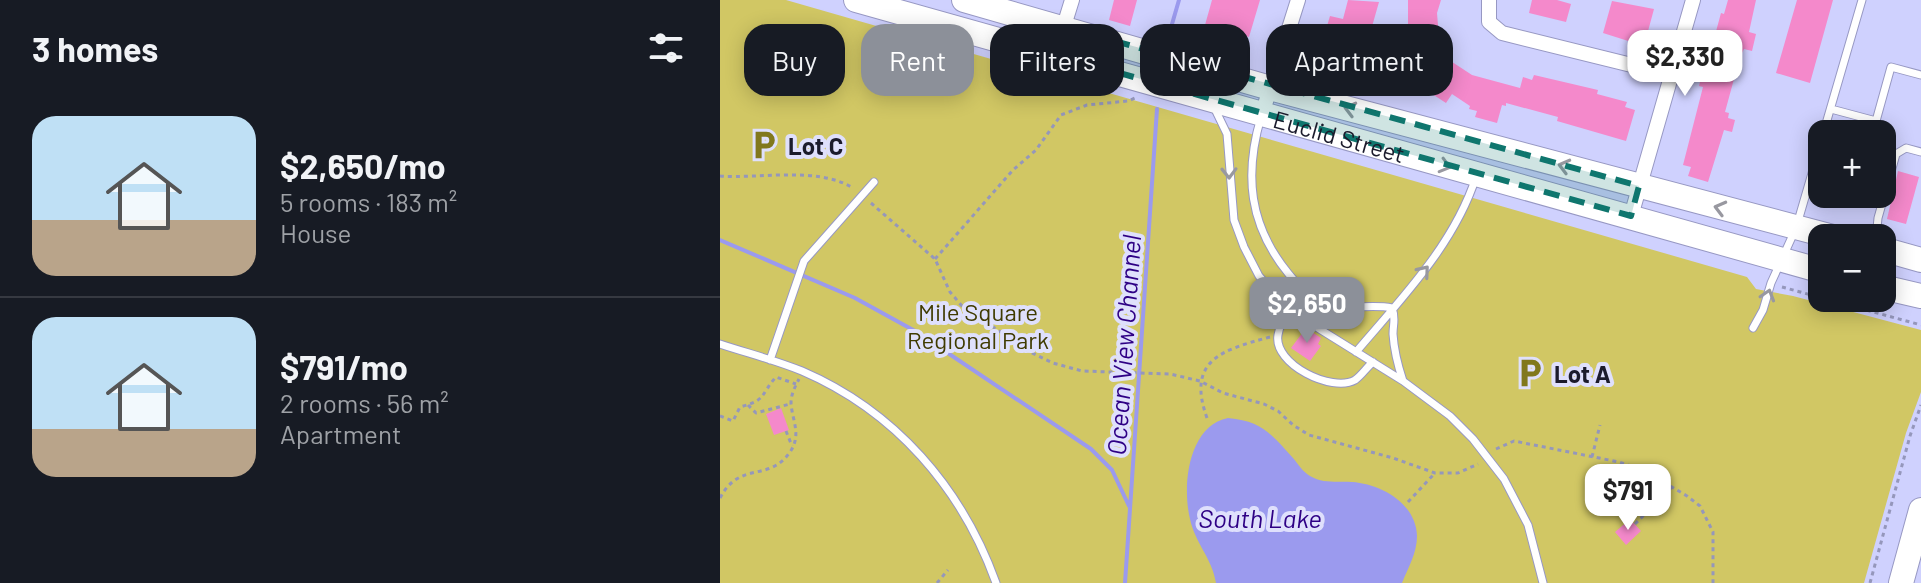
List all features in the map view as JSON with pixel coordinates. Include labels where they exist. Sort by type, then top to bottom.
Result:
[{"type":"main road","name":"Euclid Street","points":[[856,0],[990,37]]},
{"type":"main road","name":"Euclid Street","points":[[964,0],[1053,24]]},
{"type":"main road","name":"Euclid Street","points":[[1124,45],[1266,87]]},
{"type":"main road","name":"Euclid Street","points":[[1124,75],[1631,216],[1776,272],[1808,271]]},
{"type":"main road","name":"Euclid Street","points":[[1300,96],[1808,231]]},
{"type":"main road","points":[[1896,253],[1921,260]]},
{"type":"main road","points":[[1896,290],[1921,296]]},
{"type":"main road","points":[[1901,583],[1921,510]]},
{"type":"street","points":[[1065,24],[1072,0]]},
{"type":"street","points":[[1290,24],[1298,0]]},
{"type":"street","points":[[1489,0],[1489,22],[1502,33],[1672,75]]},
{"type":"street","points":[[1631,216],[1693,0]]},
{"type":"street","points":[[1262,114],[1268,96]]},
{"type":"lane","points":[[1828,120],[1862,0]]},
{"type":"lane","points":[[1831,109],[1876,121],[1891,67],[1921,75]]},
{"type":"lane","points":[[1210,99],[1227,134],[1234,220],[1259,276],[1289,310],[1403,381],[1450,416],[1487,457],[1512,494],[1528,525],[1543,583]]},
{"type":"lane","points":[[1262,114],[1251,157],[1252,191],[1260,226],[1274,255],[1306,293],[1329,305],[1392,308]]},
{"type":"lane","points":[[1877,224],[1896,154],[1906,148],[1921,152]]},
{"type":"lane","points":[[1356,352],[1430,263],[1451,232],[1477,175]]},
{"type":"lane","points":[[770,360],[804,261],[874,182]]},
{"type":"lane","points":[[1753,328],[1796,228],[1808,188]]},
{"type":"lane","points":[[1306,293],[1289,310],[1278,337],[1284,357],[1294,367],[1332,384],[1355,380],[1373,362]]},
{"type":"lane","points":[[1392,308],[1396,354],[1403,381]]},
{"type":"lane","points":[[720,344],[802,372],[870,410],[903,437],[931,466],[967,516],[996,583]]},
{"type":"path","points":[[935,259],[1013,170],[1036,150],[1061,115],[1087,105],[1137,98]]},
{"type":"path","points":[[720,176],[773,174],[826,179],[850,186],[935,259],[950,292],[962,306],[1030,352],[1053,363],[1082,371],[1148,372],[1200,381],[1223,393],[1278,411],[1309,435],[1435,473],[1458,473],[1478,465],[1506,443],[1514,441],[1634,466],[1700,506],[1709,520],[1715,548],[1713,583]]},
{"type":"path","points":[[1776,272],[1921,325]]},
{"type":"path","points":[[1207,418],[1200,381],[1204,370],[1222,352],[1278,337]]},
{"type":"path","points":[[720,498],[734,478],[773,468],[793,449],[796,423],[791,404],[802,372]]},
{"type":"path","points":[[720,416],[733,421],[740,407],[764,397],[776,377],[796,384]]},
{"type":"path","points":[[748,405],[756,413],[791,404]]},
{"type":"path","points":[[1870,583],[1921,405]]},
{"type":"path","points":[[1592,457],[1600,425]]},
{"type":"path","points":[[786,431],[793,449]]},
{"type":"path","points":[[1408,502],[1435,473]]},
{"type":"path","points":[[1635,524],[1672,487]]},
{"type":"path","points":[[937,583],[948,570]]},
{"type":"highlighted area","points":[[1064,27],[1639,186],[1631,216],[1055,55]]},
{"type":"green space","name":"Mile Square Regional Park","points":[[720,0],[786,0],[869,24],[861,24],[861,96],[974,96],[974,54],[990,59],[990,96],[1119,96],[1747,277],[1756,289],[1808,300],[1808,312],[1853,312],[1921,330],[1921,392],[1906,433],[1864,583],[720,583]]},
{"type":"water","name":"South Lake","points":[[1228,418],[1249,422],[1265,430],[1315,479],[1374,487],[1404,505],[1415,524],[1417,542],[1402,583],[1216,583],[1190,519],[1188,475],[1196,445],[1204,433],[1215,423]]},
{"type":"building","points":[[1114,0],[1137,0],[1130,26],[1109,20]]},
{"type":"building","points":[[1212,0],[1260,0],[1250,34],[1250,24],[1205,24]]},
{"type":"building","points":[[1348,0],[1379,2],[1373,24],[1328,24],[1330,16],[1343,19]]},
{"type":"building","points":[[1408,0],[1441,0],[1438,24],[1408,24]]},
{"type":"building","points":[[1532,0],[1557,0],[1571,4],[1566,22],[1529,13]]},
{"type":"building","points":[[1728,0],[1756,0],[1749,32],[1756,34],[1752,51],[1744,49],[1740,57],[1725,112],[1729,113],[1728,118],[1735,120],[1732,132],[1724,130],[1708,182],[1688,176],[1691,167],[1683,165],[1703,87],[1699,86],[1705,61],[1708,61],[1721,13],[1724,14]]},
{"type":"building","points":[[1797,0],[1833,0],[1810,83],[1776,73]]},
{"type":"building","points":[[1612,1],[1654,9],[1644,46],[1603,33]]},
{"type":"building","points":[[1453,63],[1472,75],[1520,88],[1523,77],[1532,80],[1534,75],[1598,90],[1597,94],[1627,102],[1625,107],[1635,110],[1626,141],[1506,103],[1506,106],[1502,105],[1497,123],[1475,117],[1477,111],[1469,109],[1470,106],[1453,95]]},
{"type":"building","points":[[1435,96],[1451,96],[1446,103]]},
{"type":"building","points":[[1898,171],[1919,177],[1906,224],[1887,219],[1890,208],[1896,208]]},
{"type":"building","points":[[1306,328],[1321,338],[1318,344],[1321,346],[1310,361],[1291,348]]},
{"type":"building","points":[[781,408],[789,430],[774,435],[766,414]]},
{"type":"building","points":[[1630,519],[1641,531],[1626,545],[1615,532]]},
{"type":"waterway","name":"Ocean View Channel","points":[[1172,24],[1179,0]]},
{"type":"waterway","name":"Ocean View Channel","points":[[1125,583],[1157,109]]},
{"type":"waterway","points":[[720,240],[855,298],[915,331],[1091,449],[1112,470],[1129,506]]},
{"type":"place","name":"Lot C","points":[[764,145]]},
{"type":"place","name":"Lot A","points":[[1530,373]]}]
